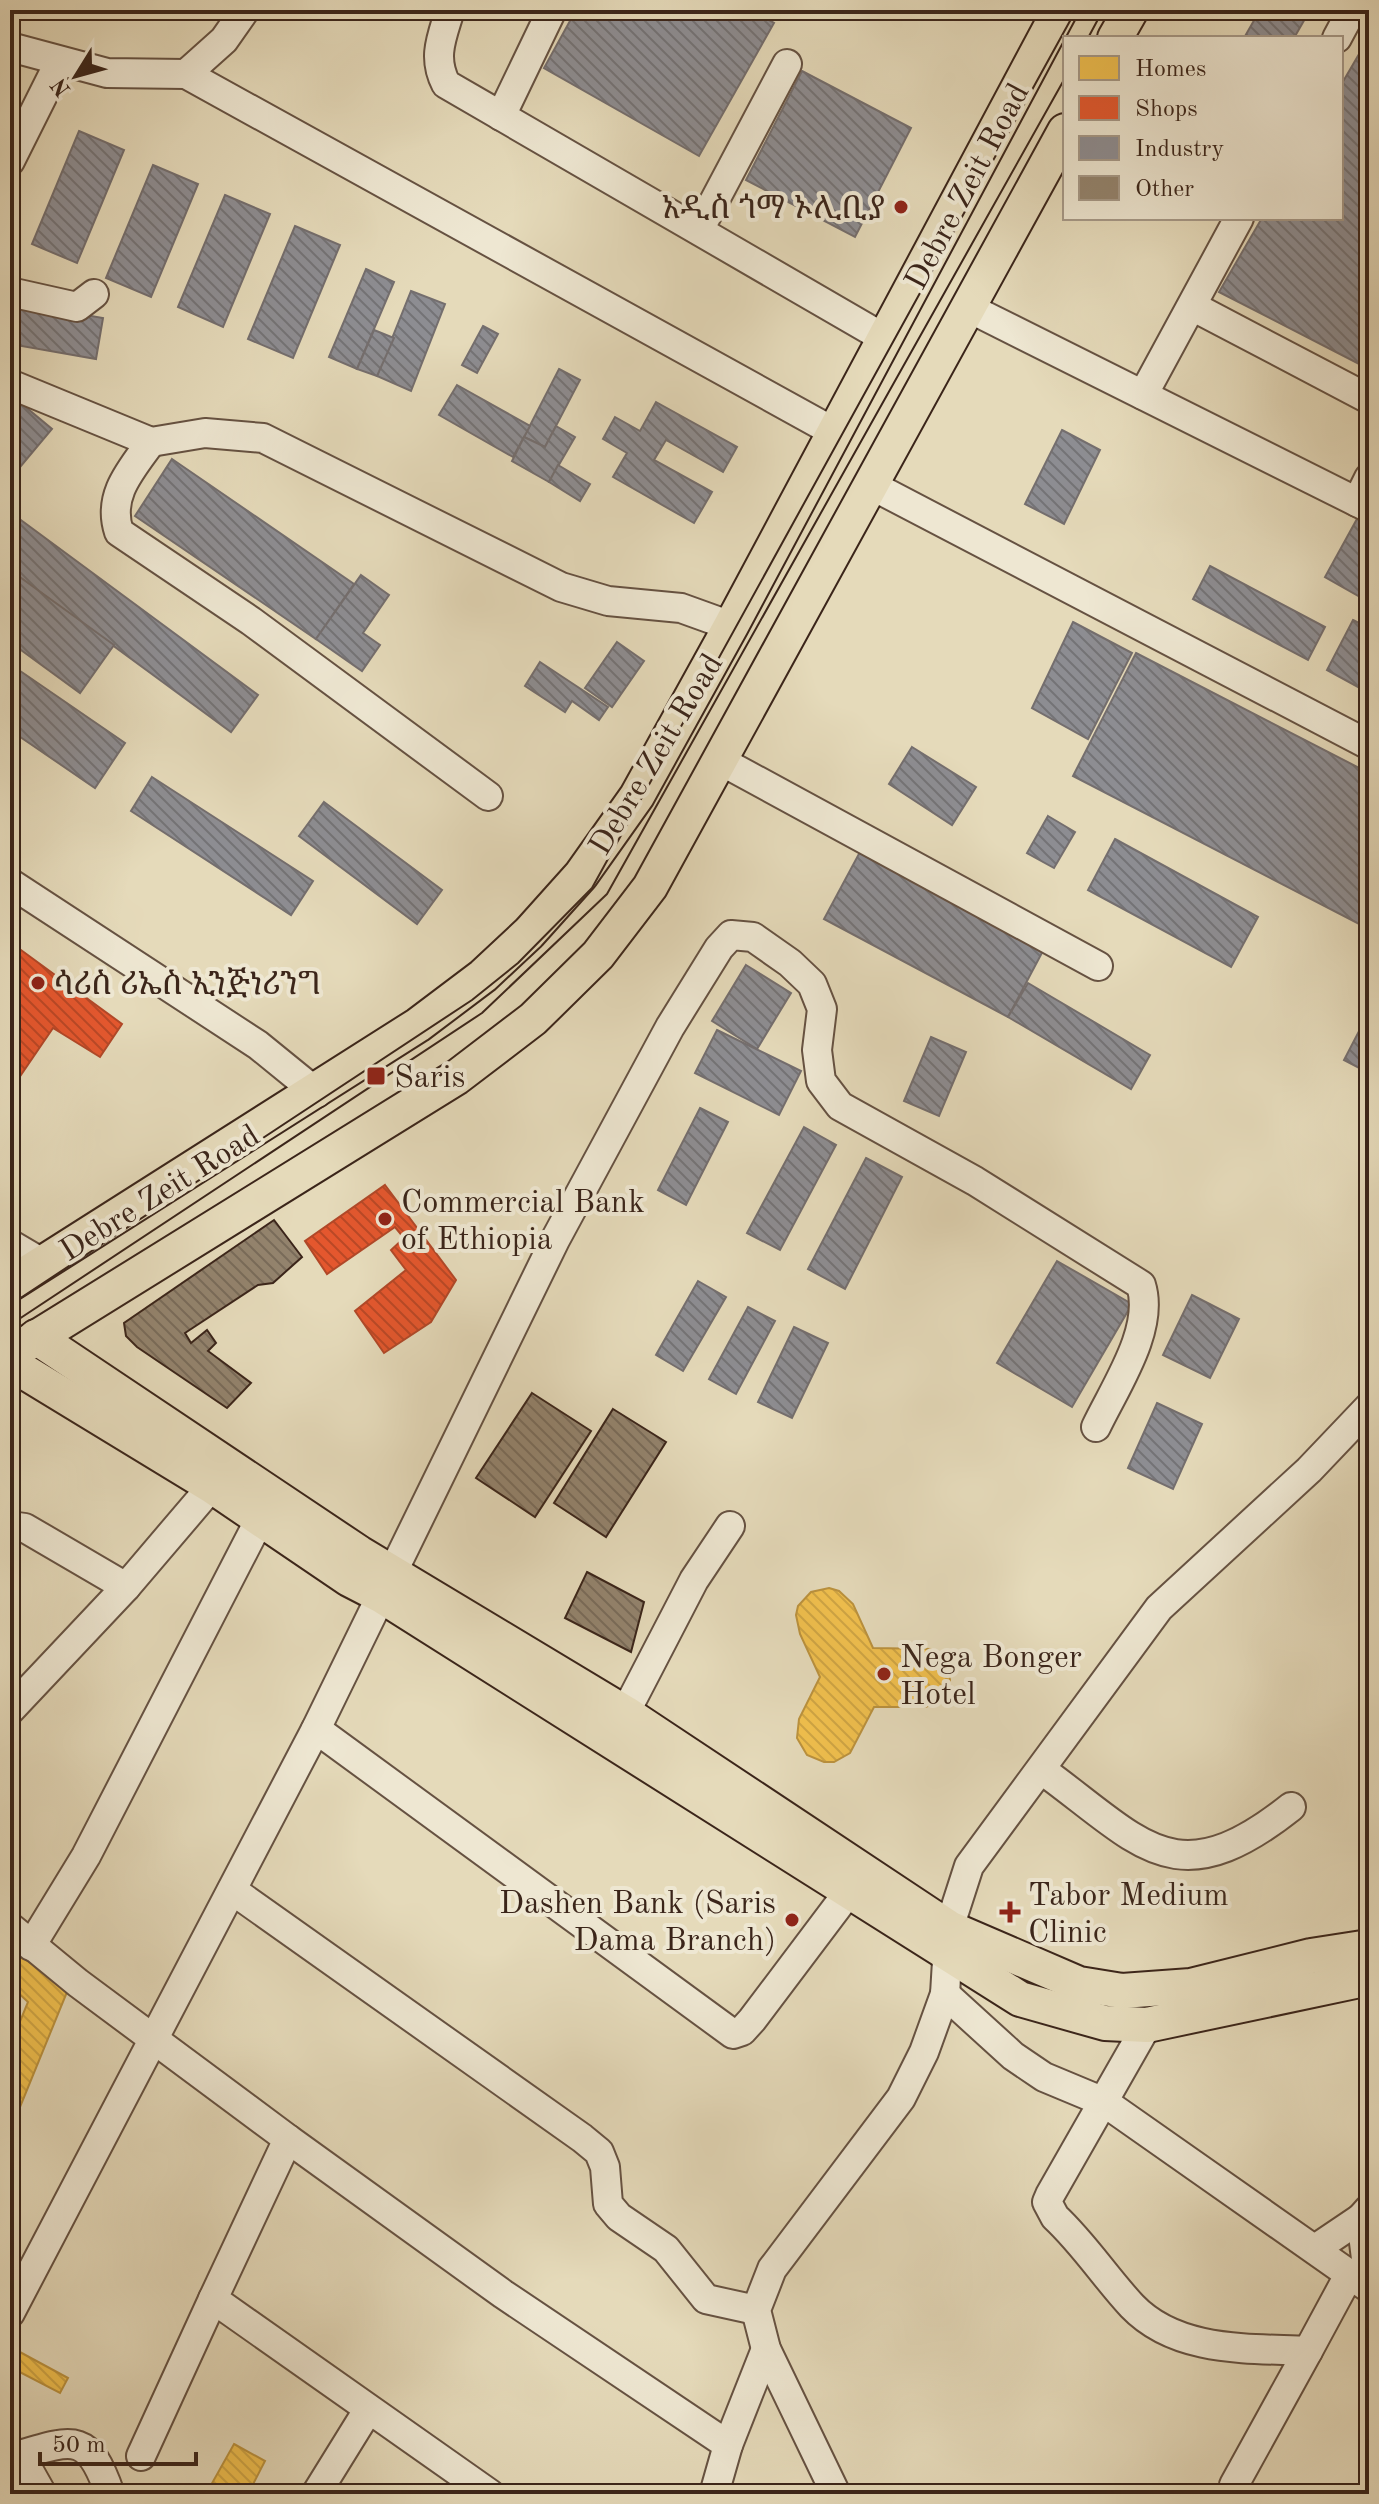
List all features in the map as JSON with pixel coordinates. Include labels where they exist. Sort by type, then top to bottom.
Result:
[{"type":"main road","name":"Debre Zeit Road","points":[[10,1284],[317,1093],[418,1025],[483,976],[529,933],[581,875],[637,796],[1060,10]]},
{"type":"main road","points":[[1116,36],[1131,10]]},
{"type":"main road","name":"Debre Zeit Road","points":[[23,1345],[393,1120],[457,1077],[533,1019],[598,955],[650,887],[1063,135]]},
{"type":"main road","points":[[23,1345],[386,1584],[855,1880],[949,1943],[1020,1999],[1063,2014],[1105,2023],[1147,2025],[1369,1978]]},
{"type":"main road","points":[[10,1363],[212,1486],[349,1579],[386,1584],[625,1713],[855,1880]]},
{"type":"main road","points":[[949,1943],[1079,1984],[1122,1991],[1191,1986],[1311,1956],[1369,1947]]},
{"type":"street","points":[[186,74],[224,40],[245,10]]},
{"type":"street","points":[[450,10],[437,51],[438,69],[446,84],[884,338]]},
{"type":"street","points":[[501,116],[552,10]]},
{"type":"street","points":[[1338,36],[1352,10]]},
{"type":"street","points":[[10,47],[107,73],[186,74],[834,432]]},
{"type":"street","points":[[10,161],[60,61]]},
{"type":"street","points":[[699,230],[787,64]]},
{"type":"street","points":[[1143,395],[1238,220]]},
{"type":"street","points":[[10,292],[77,307],[94,294]]},
{"type":"street","points":[[1192,306],[1369,399]]},
{"type":"street","points":[[969,308],[1143,395],[1365,496]]},
{"type":"street","points":[[10,384],[151,442],[205,433],[263,438],[561,587],[608,601],[681,608],[731,626]]},
{"type":"street","points":[[151,442],[118,492],[113,514],[119,532],[251,621],[488,796]]},
{"type":"street","points":[[871,485],[1369,745]]},
{"type":"street","points":[[721,761],[1098,966]]},
{"type":"street","points":[[10,883],[258,1045],[317,1093]]},
{"type":"street","points":[[10,2313],[316,1729],[555,1240],[670,1027],[719,948],[731,935],[753,937],[790,963],[812,984],[822,1009],[817,1050],[821,1081],[840,1106],[975,1181],[1141,1285],[1146,1301],[1145,1324],[1096,1427]]},
{"type":"street","points":[[10,1244],[44,1264]]},
{"type":"street","points":[[836,2494],[766,2349],[756,2310],[772,2269],[901,2098],[924,2052],[945,1994],[949,1943],[969,1866],[1159,1608],[1309,1470],[1369,1407]]},
{"type":"street","points":[[10,1710],[126,1587],[212,1486]]},
{"type":"street","points":[[31,1946],[86,1856],[260,1519]]},
{"type":"street","points":[[10,1526],[25,1528],[126,1587]]},
{"type":"street","points":[[625,1713],[694,1580],[730,1526]]},
{"type":"street","points":[[316,1729],[733,2034],[742,2031],[752,2020],[855,1880]]},
{"type":"street","points":[[1042,1770],[1150,1849],[1174,1856],[1229,1849],[1260,1832],[1291,1807]]},
{"type":"street","points":[[232,1890],[582,2138],[599,2152],[605,2167],[608,2204],[619,2217],[666,2249],[706,2299],[756,2310]]},
{"type":"street","points":[[10,1927],[288,2139],[503,2294],[728,2445]]},
{"type":"street","points":[[945,1994],[1013,2056],[1044,2077],[1104,2102],[1362,2282]]},
{"type":"street","points":[[1147,2025],[1047,2202],[1055,2217],[1133,2307],[1176,2336],[1223,2346],[1308,2351]]},
{"type":"street","points":[[141,2456],[288,2139]]},
{"type":"street","points":[[1315,2249],[1365,2213]]},
{"type":"street","points":[[1234,2485],[1308,2351],[1362,2282],[1365,2213]]},
{"type":"street","points":[[213,2299],[490,2494]]},
{"type":"street","points":[[714,2494],[728,2445],[766,2349]]},
{"type":"street","points":[[316,2494],[368,2410]]},
{"type":"street","points":[[42,2494],[15,2453],[63,2442],[78,2442],[92,2452],[110,2494]]},
{"type":"building: Homes","name":"Nega Bonger Hotel","points":[[829,1588],[839,1591],[853,1604],[873,1648],[932,1649],[946,1662],[950,1680],[943,1697],[926,1707],[874,1707],[850,1753],[834,1762],[824,1762],[807,1755],[797,1738],[799,1719],[820,1677],[800,1634],[796,1615],[798,1606],[811,1592]]},
{"type":"building: Homes","points":[[10,1943],[67,1992],[18,2112],[10,2109],[10,2046],[28,2002],[10,1985]]},
{"type":"building: Homes","points":[[18,2351],[68,2378],[60,2393],[10,2367]]},
{"type":"building: Homes","points":[[234,2444],[265,2461],[248,2494],[206,2494]]},
{"type":"building: Shops","name":"ሳሪስ ሪኤስ ኢንጅነሪንግ","points":[[10,942],[122,1024],[100,1057],[53,1028],[10,1091]]},
{"type":"building: Shops","points":[[385,1185],[456,1280],[431,1322],[384,1353],[355,1311],[406,1270],[391,1250],[404,1238],[395,1227],[327,1274],[305,1241]]},
{"type":"building: Industry","points":[[576,10],[751,10],[774,23],[699,156],[544,68]]},
{"type":"building: Industry","points":[[1260,10],[1310,10],[1295,36],[1245,36]]},
{"type":"building: Industry","points":[[1369,37],[1369,369],[1219,292],[1261,220],[1343,220],[1343,82]]},
{"type":"building: Industry","points":[[802,71],[911,128],[855,237],[746,180]]},
{"type":"building: Industry","points":[[79,131],[124,150],[77,263],[32,244]]},
{"type":"building: Industry","points":[[153,165],[198,184],[151,297],[106,278]]},
{"type":"building: Industry","points":[[225,195],[270,214],[223,327],[178,307]]},
{"type":"building: Industry","points":[[295,226],[340,245],[293,358],[248,339]]},
{"type":"building: Industry","points":[[366,269],[394,282],[357,369],[329,357]]},
{"type":"building: Industry","points":[[411,291],[445,304],[411,391],[377,376]]},
{"type":"building: Industry","points":[[10,302],[103,318],[96,359],[10,344]]},
{"type":"building: Industry","points":[[483,326],[498,334],[477,373],[462,365]]},
{"type":"building: Industry","points":[[374,330],[394,338],[377,376],[357,369]]},
{"type":"building: Industry","points":[[559,369],[580,380],[545,447],[524,437]]},
{"type":"building: Industry","points":[[457,385],[530,426],[513,457],[439,415]]},
{"type":"building: Industry","points":[[10,394],[52,429],[15,473],[10,469]]},
{"type":"building: Industry","points":[[656,402],[737,447],[723,472],[666,440],[654,460],[712,492],[694,523],[613,477],[627,453],[603,439],[615,417],[640,431]]},
{"type":"building: Industry","points":[[556,426],[575,437],[549,482],[512,461],[524,437],[545,447]]},
{"type":"building: Industry","points":[[1062,430],[1100,450],[1064,524],[1025,504]]},
{"type":"building: Industry","points":[[172,459],[354,584],[316,639],[135,516]]},
{"type":"building: Industry","points":[[558,465],[590,484],[580,501],[549,482]]},
{"type":"building: Industry","points":[[10,512],[258,695],[231,732],[10,570]]},
{"type":"building: Industry","points":[[1357,519],[1369,526],[1369,602],[1325,577]]},
{"type":"building: Industry","points":[[1210,566],[1325,627],[1308,660],[1193,599]]},
{"type":"building: Industry","points":[[10,570],[114,645],[80,693],[10,642]]},
{"type":"building: Industry","points":[[361,575],[389,595],[363,633],[380,645],[362,671],[316,639]]},
{"type":"building: Industry","points":[[1353,620],[1369,628],[1369,693],[1327,670]]},
{"type":"building: Industry","points":[[1073,622],[1132,653],[1088,739],[1032,708]]},
{"type":"building: Industry","points":[[617,642],[644,661],[612,707],[585,688]]},
{"type":"building: Industry","points":[[1136,653],[1369,773],[1369,929],[1073,776]]},
{"type":"building: Industry","points":[[540,662],[608,707],[599,720],[572,701],[565,712],[525,686]]},
{"type":"building: Industry","points":[[10,664],[125,743],[95,788],[10,730]]},
{"type":"building: Industry","points":[[912,747],[976,787],[952,825],[889,784]]},
{"type":"building: Industry","points":[[152,777],[313,881],[291,915],[131,811]]},
{"type":"building: Industry","points":[[324,802],[442,890],[417,924],[299,836]]},
{"type":"building: Industry","points":[[1048,816],[1075,832],[1054,868],[1027,853]]},
{"type":"building: Industry","points":[[1115,839],[1258,917],[1231,967],[1088,890]]},
{"type":"building: Industry","points":[[861,850],[1044,949],[1008,1017],[824,919]]},
{"type":"building: Industry","points":[[746,965],[791,993],[757,1049],[712,1021]]},
{"type":"building: Industry","points":[[1028,983],[1150,1055],[1131,1089],[1008,1017]]},
{"type":"building: Industry","points":[[1369,1012],[1369,1073],[1344,1060]]},
{"type":"building: Industry","points":[[717,1030],[801,1071],[779,1115],[695,1073]]},
{"type":"building: Industry","points":[[931,1037],[966,1052],[939,1116],[904,1101]]},
{"type":"building: Industry","points":[[700,1108],[728,1122],[686,1205],[658,1190]]},
{"type":"building: Industry","points":[[804,1127],[836,1145],[780,1250],[747,1233]]},
{"type":"building: Industry","points":[[866,1158],[902,1177],[845,1289],[808,1269]]},
{"type":"building: Industry","points":[[1057,1261],[1132,1304],[1072,1407],[997,1363]]},
{"type":"building: Industry","points":[[698,1281],[726,1297],[683,1371],[656,1355]]},
{"type":"building: Industry","points":[[1192,1295],[1239,1319],[1210,1378],[1163,1355]]},
{"type":"building: Industry","points":[[748,1307],[775,1321],[736,1394],[709,1379]]},
{"type":"building: Industry","points":[[794,1327],[828,1343],[792,1418],[758,1402]]},
{"type":"building: Industry","points":[[1157,1403],[1202,1424],[1173,1489],[1128,1468]]},
{"type":"building: Other","points":[[274,1220],[302,1257],[273,1283],[258,1285],[185,1333],[191,1343],[207,1330],[216,1343],[208,1351],[251,1383],[227,1408],[137,1347],[126,1336],[124,1323]]},
{"type":"building: Other","points":[[532,1393],[591,1431],[535,1517],[476,1478]]},
{"type":"building: Other","points":[[613,1409],[666,1442],[606,1537],[554,1503]]},
{"type":"building: Other","points":[[587,1572],[644,1602],[631,1652],[565,1618]]},
{"type":"tram line","points":[[10,1305],[472,1000],[518,963],[592,888],[1076,10]]},
{"type":"tram line","points":[[1089,36],[1103,10]]},
{"type":"tram line","points":[[10,1325],[482,1013],[607,894],[1063,82]]},
{"type":"place","name":"አዲስ ጎማ ኦሊቢያ","points":[[901,207]]},
{"type":"place","name":"ሳሪስ ሪኤስ ኢንጅነሪንግ","points":[[38,983]]},
{"type":"place","name":"Saris","points":[[376,1076]]},
{"type":"place","name":"Commercial Bank of Ethiopia","points":[[385,1219]]},
{"type":"place","name":"Nega Bonger Hotel","points":[[884,1674]]},
{"type":"place","name":"Tabor Medium Clinic","points":[[1010,1912]]},
{"type":"place","name":"Dashen Bank (Saris Dama Branch)","points":[[792,1920]]}]
